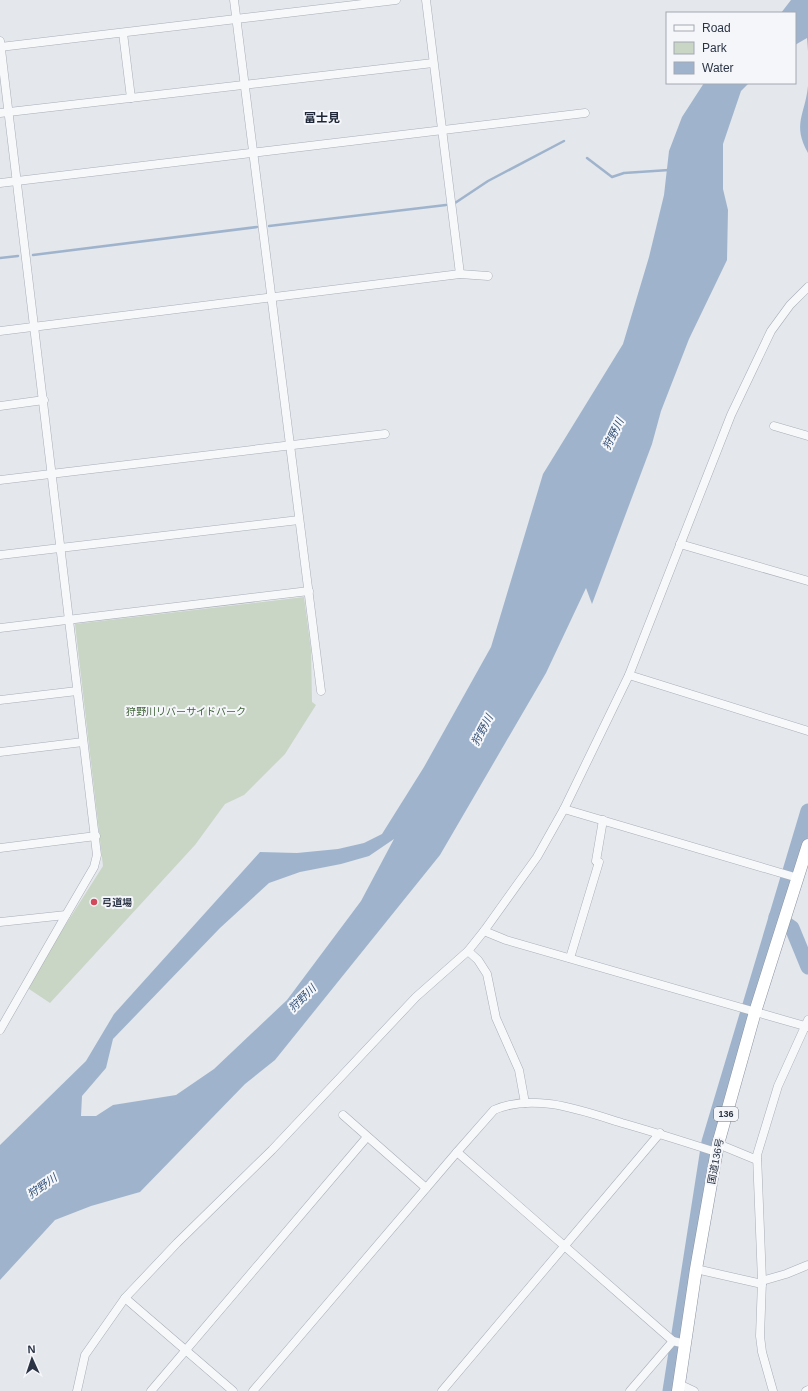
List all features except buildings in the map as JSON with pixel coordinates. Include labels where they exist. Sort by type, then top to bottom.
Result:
[{"type":"highway","name":"国道136号","points":[[679,1388],[679,1342],[696,1269],[717,1148],[755,1012],[808,845]]},
{"type":"street","points":[[234,0],[270,299],[321,691]]},
{"type":"street","points":[[0,1030],[96,864],[97,855],[96,836],[83,742],[60,548],[44,400],[16,181],[4,113],[0,45],[123,33],[396,0]]},
{"type":"street","points":[[426,0],[460,274]]},
{"type":"street","points":[[123,33],[130,98]]},
{"type":"street","points":[[4,113],[433,63]]},
{"type":"street","points":[[0,183],[585,113]]},
{"type":"street","points":[[0,331],[270,299],[460,274],[488,276]]},
{"type":"street","points":[[77,1391],[86,1355],[125,1298],[177,1243],[272,1150],[416,997],[468,951],[537,857],[564,809],[629,676],[731,415],[771,331],[790,305],[808,287]]},
{"type":"street","points":[[0,406],[44,400]]},
{"type":"street","points":[[774,426],[808,436]]},
{"type":"street","points":[[0,480],[385,434]]},
{"type":"street","points":[[0,555],[299,520]]},
{"type":"street","points":[[680,544],[808,581]]},
{"type":"street","points":[[0,628],[309,591]]},
{"type":"street","points":[[629,676],[808,731]]},
{"type":"street","points":[[0,700],[77,691]]},
{"type":"street","points":[[0,752],[83,742]]},
{"type":"street","points":[[564,809],[798,878]]},
{"type":"street","points":[[570,958],[599,862],[596,861],[603,820]]},
{"type":"street","points":[[0,848],[96,836]]},
{"type":"street","points":[[0,922],[66,915]]},
{"type":"street","points":[[484,931],[506,940],[755,1012],[807,1024],[778,1086],[759,1148],[757,1160],[762,1283],[760,1336],[762,1352],[773,1391]]},
{"type":"street","points":[[468,951],[478,960],[487,974],[498,1024],[519,1070],[525,1103]]},
{"type":"street","points":[[253,1391],[457,1152],[494,1110],[502,1106],[525,1103],[566,1107],[757,1160]]},
{"type":"street","points":[[343,1115],[426,1188]]},
{"type":"street","points":[[442,1391],[660,1134]]},
{"type":"street","points":[[151,1391],[367,1137]]},
{"type":"street","points":[[457,1152],[564,1247],[679,1342],[630,1391]]},
{"type":"street","points":[[696,1269],[762,1283],[808,1265]]},
{"type":"street","points":[[125,1298],[233,1391]]},
{"type":"street","points":[[679,1388],[694,1391]]},
{"type":"green space","name":"狩野川リバーサイドパーク","points":[[304,597],[311,650],[312,702],[316,705],[285,754],[244,795],[225,804],[195,845],[50,1003],[26,987],[103,866],[75,624]]},
{"type":"water","points":[[791,0],[808,0],[808,51],[807,38],[796,44],[796,12],[782,12]]},
{"type":"water","name":"狩野川","points":[[703,84],[748,84],[741,91],[723,144],[723,189],[728,210],[727,260],[689,339],[661,411],[652,444],[592,604],[586,588],[546,673],[440,855],[275,1060],[245,1084],[140,1192],[91,1206],[55,1220],[0,1280],[0,1145],[86,1061],[114,1014],[260,852],[297,853],[338,849],[364,843],[382,834],[424,767],[491,647],[543,474],[623,344],[649,257],[664,195],[669,151],[682,117]],"holes":[[[394,839],[361,901],[287,1000],[214,1069],[176,1095],[113,1105],[96,1116],[81,1116],[82,1096],[106,1068],[113,1039],[220,928],[269,883],[300,872],[341,864],[369,856]]]},
{"type":"water","points":[[808,86],[808,153],[803,143],[800,127]]},
{"type":"waterway","points":[[455,203],[488,181],[564,141]]},
{"type":"waterway","points":[[587,158],[612,177],[624,173],[669,170]]},
{"type":"waterway","points":[[269,226],[446,205]]},
{"type":"waterway","points":[[33,255],[257,227]]},
{"type":"waterway","points":[[0,258],[18,256]]},
{"type":"waterway","points":[[670,1391],[709,1142],[808,811]]},
{"type":"waterway","points":[[776,917],[792,928],[808,967]]},
{"type":"place","name":"弓道場","points":[[94,902]]},
{"type":"district","name":"富士見","points":[[322,118]]}]
